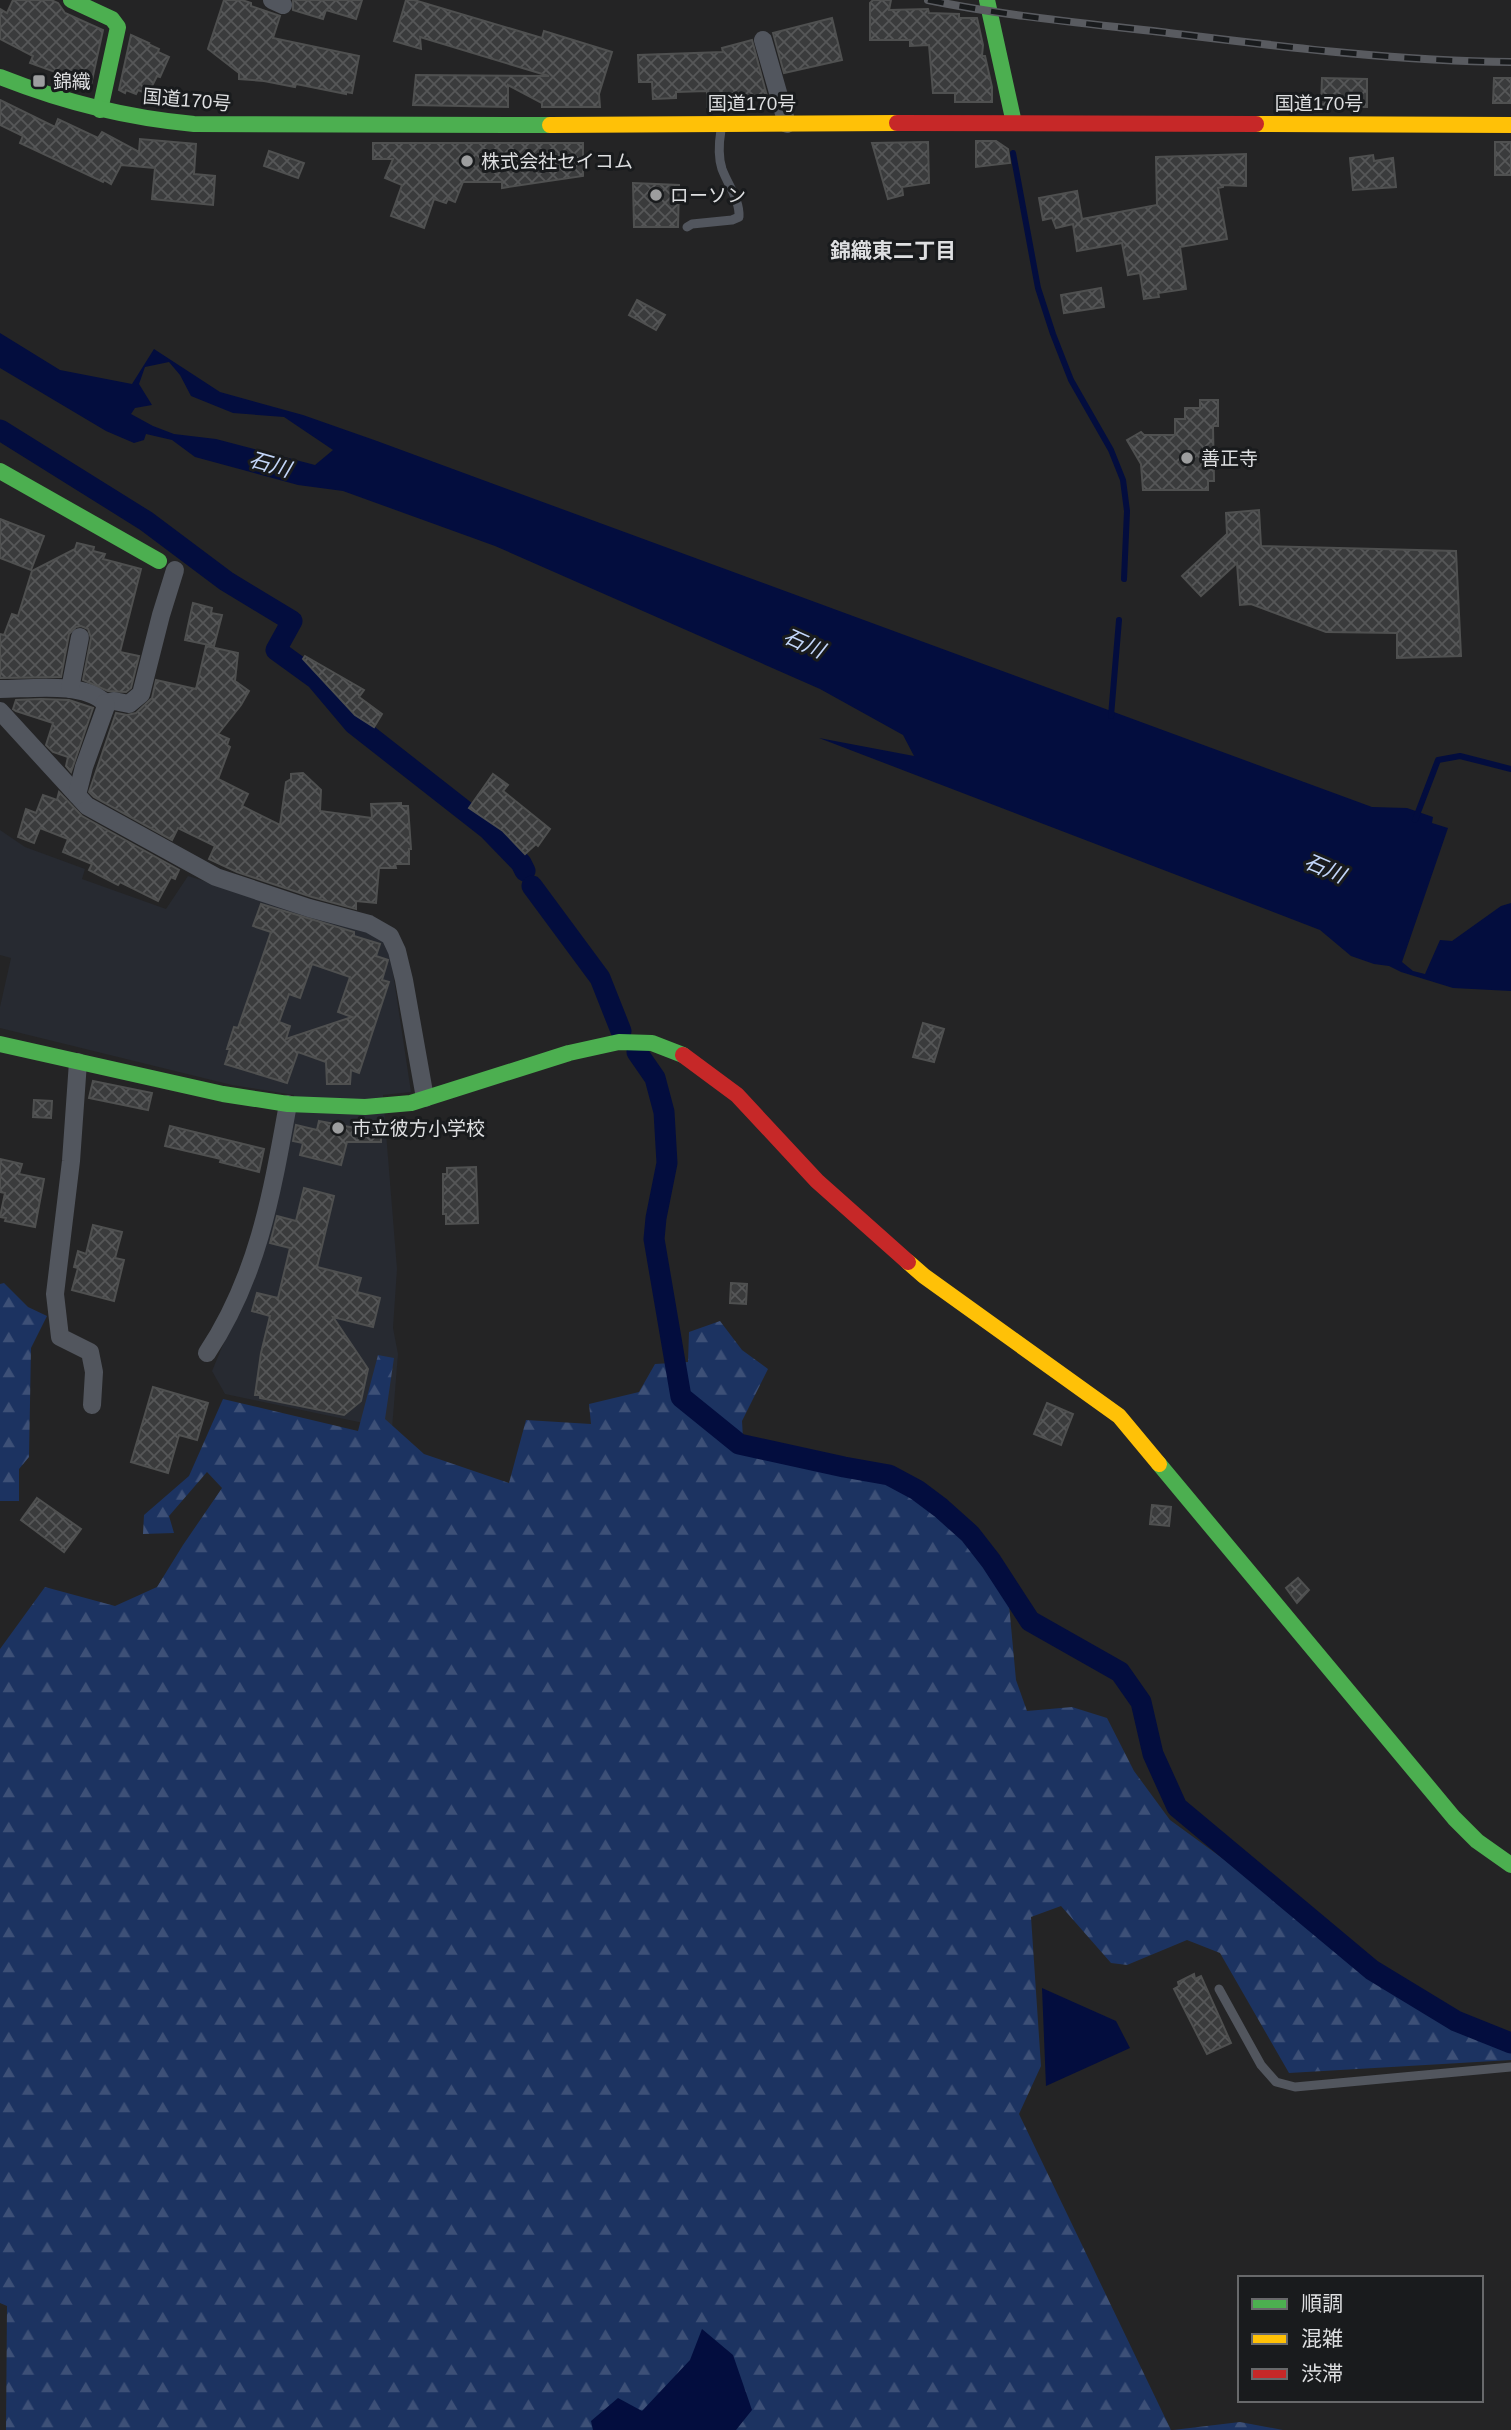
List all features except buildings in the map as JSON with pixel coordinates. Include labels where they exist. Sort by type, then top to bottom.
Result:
[{"type":"main road","points":[[71,0],[112,19],[118,27],[100,110]]},
{"type":"main road","points":[[987,0],[1014,123]]},
{"type":"main road","name":"国道170号","points":[[0,77],[69,102],[100,110],[171,124],[223,126],[1014,123],[1511,125]]},
{"type":"main road","points":[[0,471],[159,561]]},
{"type":"main road","points":[[0,1044],[223,1094],[288,1104],[365,1107],[411,1102],[569,1053],[619,1042],[652,1043],[680,1053],[737,1095],[817,1181],[915,1268],[1119,1416],[1454,1818],[1478,1842],[1511,1865]]},
{"type":"street","points":[[763,40],[787,124]]},
{"type":"street","points":[[104,703],[114,701],[129,704],[141,694],[160,615],[175,570]]},
{"type":"street","points":[[70,689],[80,637]]},
{"type":"street","points":[[0,689],[70,689],[89,692],[104,703],[106,706],[77,796]]},
{"type":"street","points":[[0,711],[87,806],[216,877],[309,908],[369,924],[390,936],[397,951],[404,980],[425,1098]]},
{"type":"street","points":[[78,1062],[71,1161],[55,1294],[60,1337],[90,1352],[94,1371],[92,1405]]},
{"type":"street","points":[[207,1353],[232,1313],[249,1269],[273,1185],[288,1104]]},
{"type":"lane","points":[[687,227],[739,217],[737,202],[721,167],[719,144],[722,125]]},
{"type":"lane","points":[[1219,1989],[1261,2065],[1276,2082],[1285,2085],[1295,2087],[1511,2067]]},
{"type":"shaded area","name":"市立彼方小学校","points":[[0,830],[25,847],[85,869],[82,879],[166,909],[188,876],[358,928],[382,939],[390,953],[411,1092],[383,1095],[397,1269],[393,1328],[398,1354],[392,1429],[225,1394],[212,1371],[232,1323],[294,1095],[232,1085],[0,1028],[0,1007],[11,958],[0,955]]},
{"type":"green space","points":[[4,1283],[28,1307],[47,1316],[31,1348],[29,1457],[19,1469],[19,1501],[0,1501],[0,1284]]},
{"type":"green space","points":[[720,1321],[742,1350],[768,1369],[742,1421],[744,1455],[889,1482],[941,1515],[973,1546],[1008,1594],[1016,1680],[1027,1711],[1072,1707],[1107,1718],[1134,1771],[1170,1820],[1270,1893],[1370,1977],[1457,2027],[1511,2053],[1511,2060],[1289,2073],[1220,1953],[1187,1940],[1127,1965],[1111,1963],[1061,1906],[1031,1917],[1041,2066],[1019,2114],[1171,2430],[6,2430],[7,2306],[0,2303],[0,1649],[45,1587],[115,1606],[157,1587],[222,1488],[207,1472],[169,1516],[174,1533],[143,1534],[144,1515],[189,1476],[223,1399],[358,1431],[378,1355],[394,1358],[385,1419],[424,1454],[509,1483],[526,1420],[591,1424],[589,1404],[639,1392],[655,1364],[688,1362],[689,1332]]},
{"type":"green space","points":[[1240,2422],[1283,2430],[1173,2430]]},
{"type":"water","name":"石川","points":[[0,333],[60,370],[132,384],[154,349],[220,392],[303,415],[377,441],[1372,807],[1407,808],[1433,817],[1432,823],[1448,828],[1402,962],[1413,971],[1425,974],[1440,940],[1452,941],[1501,906],[1511,903],[1511,991],[1453,988],[1351,956],[1320,930],[819,738],[914,756],[903,735],[820,689],[495,546],[343,491],[298,485],[195,457],[172,440],[146,434],[144,440],[134,443],[106,431],[0,368]],"holes":[[[169,362],[180,375],[191,396],[233,413],[284,417],[333,450],[315,465],[216,439],[174,434],[131,414],[135,408],[152,405],[139,384],[145,367]]]},
{"type":"water","points":[[1042,1988],[1116,2021],[1130,2048],[1046,2086]]},
{"type":"water","points":[[702,2329],[733,2355],[752,2410],[736,2430],[593,2430],[591,2421],[618,2398],[642,2411],[690,2360]]},
{"type":"waterway","points":[[1013,153],[1038,288],[1053,334],[1071,380],[1111,450],[1123,480],[1127,511],[1124,579]]},
{"type":"waterway","points":[[0,430],[146,521],[226,581],[292,621],[276,650],[316,679],[354,724],[488,829],[521,863],[525,871]]},
{"type":"waterway","points":[[1111,716],[1119,620]]},
{"type":"waterway","points":[[1415,820],[1438,760],[1460,756],[1511,769]]},
{"type":"waterway","points":[[532,886],[600,978],[621,1031]]},
{"type":"waterway","points":[[637,1052],[655,1078],[664,1112],[667,1163],[654,1239],[681,1397],[739,1444],[889,1475],[917,1490],[941,1508],[970,1534],[1030,1621],[1120,1672],[1141,1702],[1153,1754],[1177,1807],[1372,1970],[1456,2021],[1511,2043]]},
{"type":"railway","points":[[928,0],[1044,19],[1292,47],[1379,56],[1511,62]]},
{"type":"traffic: fast","points":[[71,0],[112,19],[118,27],[100,110]]},
{"type":"traffic: fast","points":[[987,0],[1014,123]]},
{"type":"traffic: fast","points":[[0,77],[95,108],[194,124],[550,125]]},
{"type":"traffic: fast","points":[[0,471],[159,561]]},
{"type":"traffic: fast","points":[[0,1044],[223,1094],[288,1104],[365,1107],[411,1103],[569,1053],[619,1042],[652,1043],[683,1055]]},
{"type":"traffic: fast","points":[[1159,1464],[1454,1818],[1477,1841],[1511,1865]]},
{"type":"traffic: slow","points":[[550,125],[897,123]]},
{"type":"traffic: slow","points":[[1256,124],[1511,125]]},
{"type":"traffic: slow","points":[[908,1262],[1119,1416],[1159,1464]]},
{"type":"traffic: jam","points":[[897,123],[1256,124]]},
{"type":"traffic: jam","points":[[683,1055],[737,1095],[817,1181],[908,1262]]},
{"type":"place","name":"錦織","points":[[39,81]]},
{"type":"place","name":"株式会社セイコム","points":[[467,161]]},
{"type":"place","name":"ローソン","points":[[656,195]]},
{"type":"place","name":"善正寺","points":[[1187,458]]},
{"type":"place","name":"市立彼方小学校","points":[[338,1128]]},
{"type":"district","name":"錦織東二丁目","points":[[893,250]]}]
